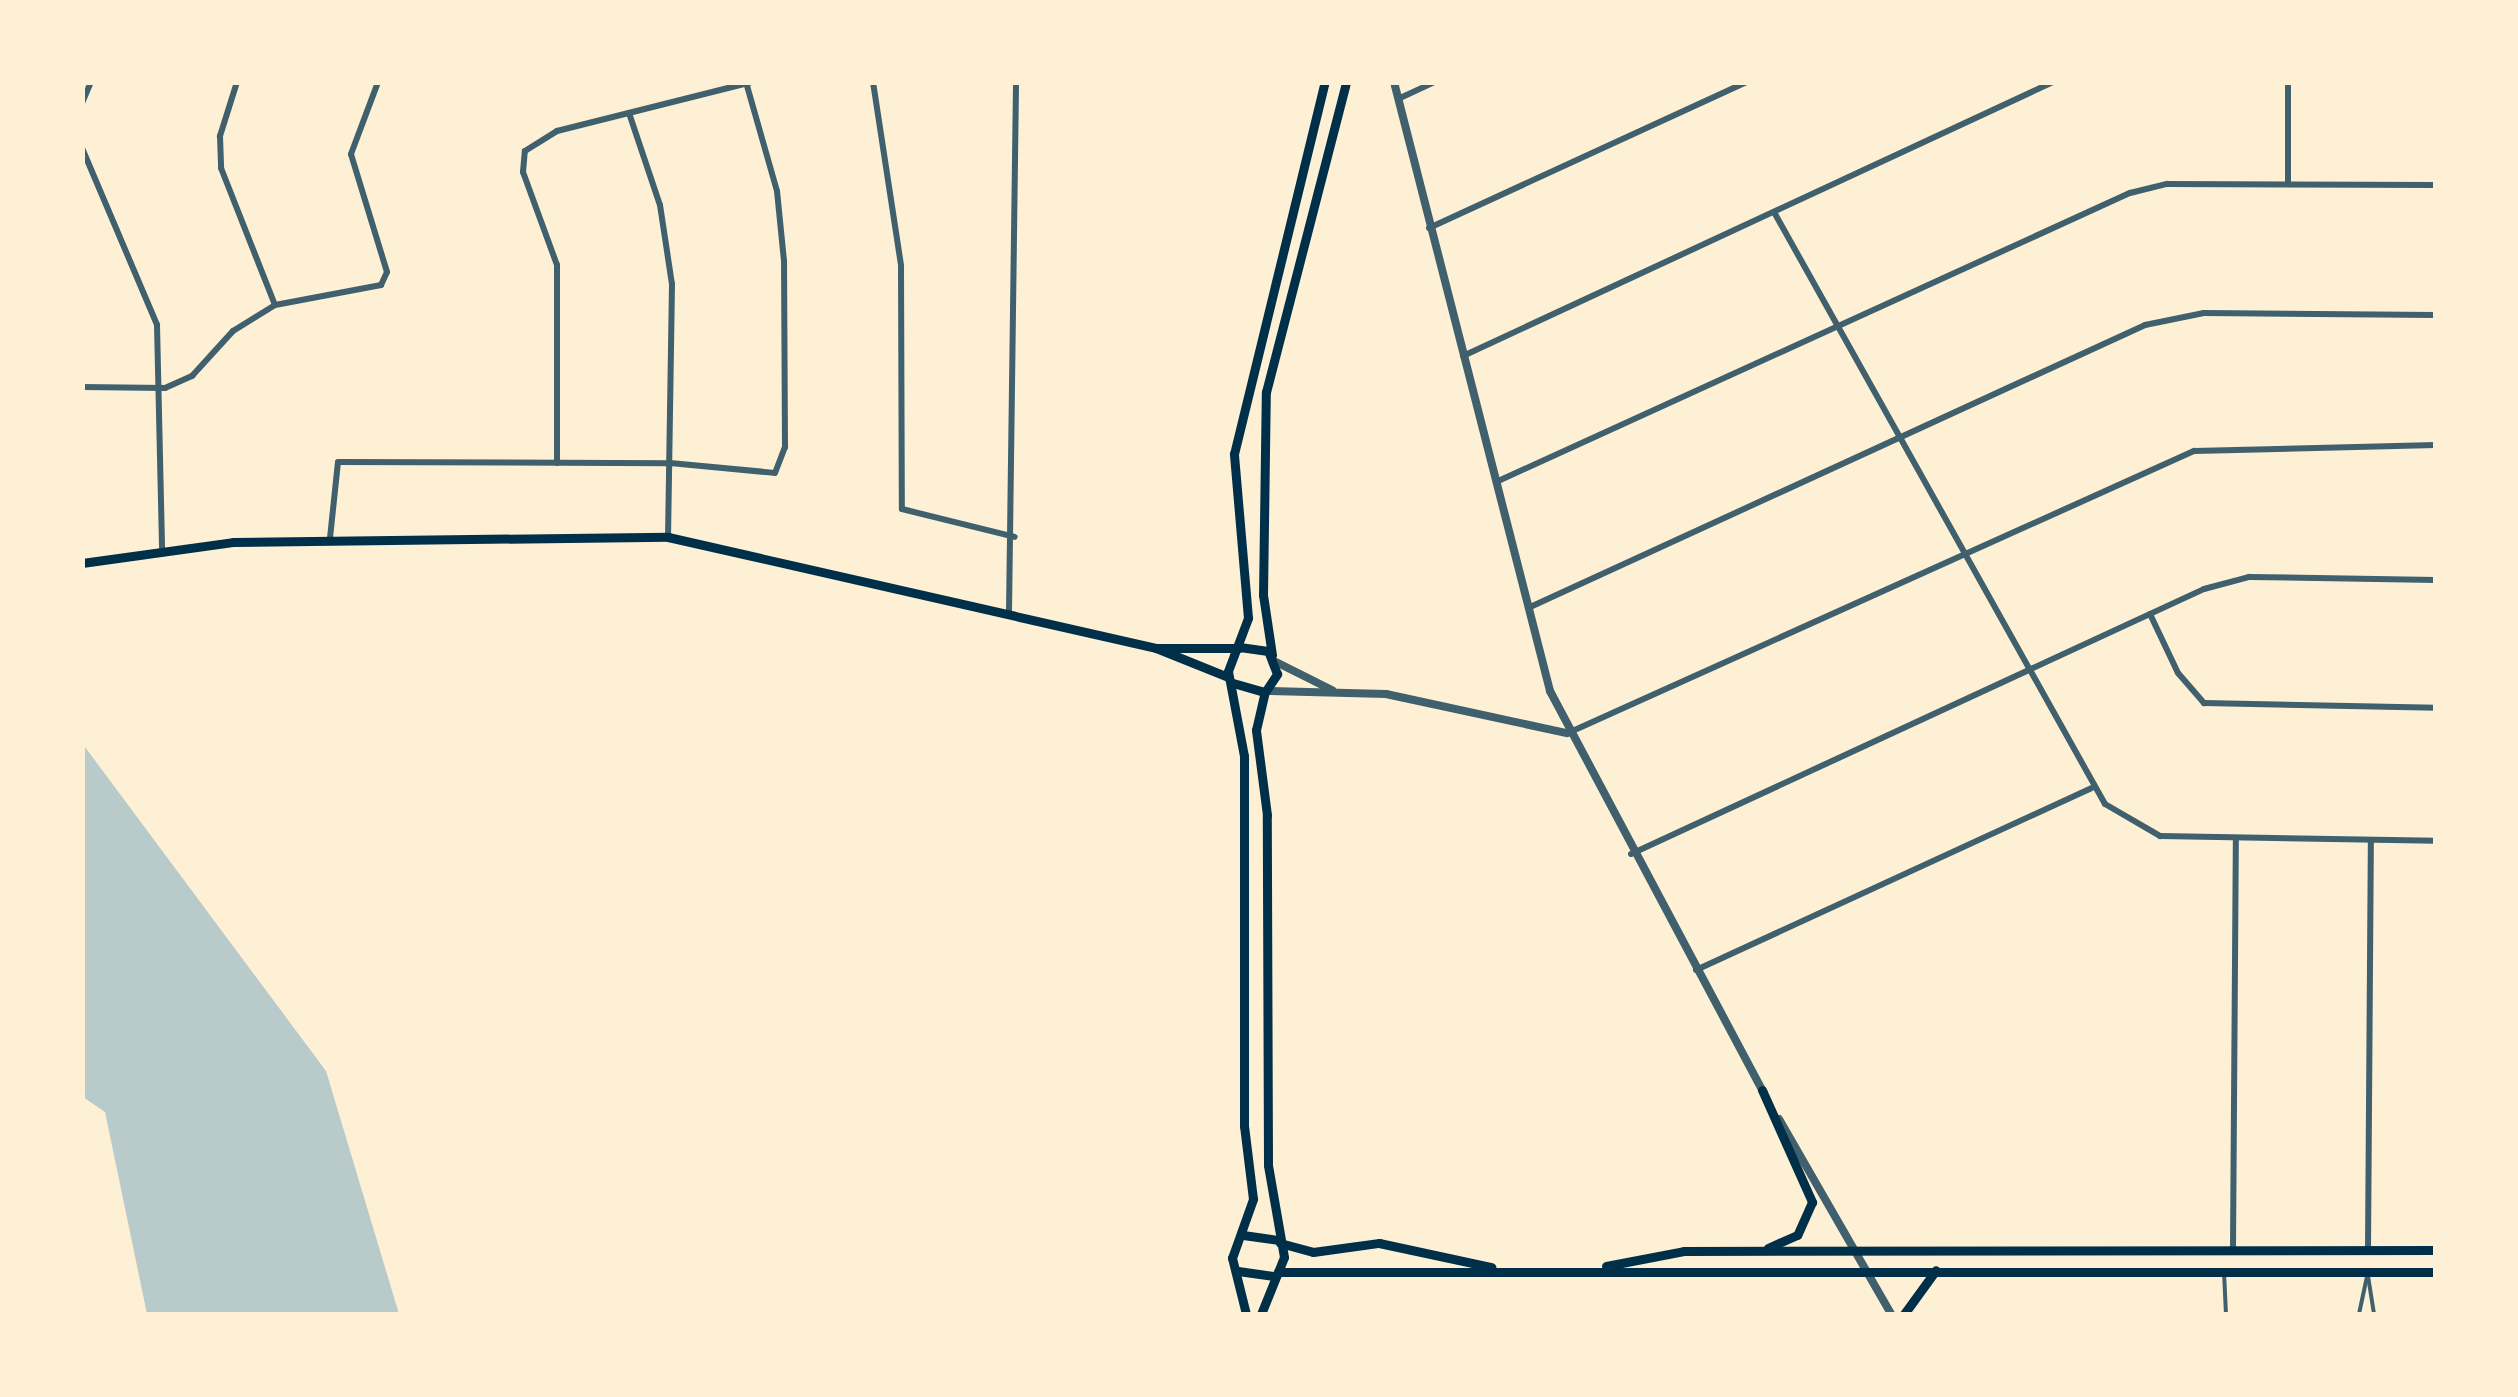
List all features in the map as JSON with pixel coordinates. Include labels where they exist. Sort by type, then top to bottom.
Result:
[{"type":"main road","points":[[1246,1314],[1236,1269],[1240,1236],[1253,1199],[1244,1126],[1244,756],[1231,680],[1247,624],[1233,486],[1248,370],[1326,82]]},
{"type":"main road","points":[[1262,1314],[1277,1274],[1279,1242],[1268,1165],[1267,815],[1256,730],[1274,658],[1262,508],[1269,376],[1346,82]]},
{"type":"main road","points":[[1248,370],[1269,376]]},
{"type":"main road","points":[[82,563],[330,538],[668,537],[1156,648],[1266,692]]},
{"type":"main road","points":[[1156,648],[1240,647],[1274,658]]},
{"type":"main road","points":[[1762,1090],[1812,1202],[1797,1235],[1763,1250]]},
{"type":"main road","points":[[1240,1236],[1313,1252],[1380,1244],[1504,1270]]},
{"type":"main road","points":[[2146,1270],[2147,1248]]},
{"type":"main road","points":[[2368,1250],[2368,1271]]},
{"type":"main road","points":[[1594,1270],[1684,1251],[2436,1250]]},
{"type":"main road","points":[[1236,1269],[1255,1280],[1277,1274],[1504,1270],[2436,1272]]},
{"type":"main road","points":[[1904,1314],[1936,1270]]},
{"type":"street","points":[[82,103],[90,82]]},
{"type":"street","points":[[237,82],[223,118],[221,168],[275,304]]},
{"type":"street","points":[[82,387],[165,388],[192,376],[233,331],[275,304],[386,280],[352,170],[357,126],[378,82]]},
{"type":"street","points":[[873,82],[901,266],[902,510],[1015,537]]},
{"type":"street","points":[[1009,612],[1015,537],[1016,82]]},
{"type":"street","points":[[1394,82],[1494,482],[1567,733],[1695,971],[1891,1314]]},
{"type":"street","points":[[1398,100],[1434,82]]},
{"type":"street","points":[[1429,228],[1746,82]]},
{"type":"street","points":[[2025,82],[2028,92]]},
{"type":"street","points":[[1462,357],[2053,82]]},
{"type":"street","points":[[2288,82],[2288,183]]},
{"type":"street","points":[[330,538],[338,462],[557,462],[670,462],[772,476],[785,446],[784,260],[776,191],[748,83],[557,131],[525,152],[523,172],[556,265],[557,462]]},
{"type":"street","points":[[629,112],[669,246],[668,537]]},
{"type":"street","points":[[82,148],[148,287],[165,388],[162,552]]},
{"type":"street","points":[[1494,482],[1836,322],[2130,193],[2288,183],[2436,186]]},
{"type":"street","points":[[1774,212],[2091,788],[2129,824],[2160,836],[2436,841]]},
{"type":"street","points":[[1528,608],[2174,317],[2436,315]]},
{"type":"street","points":[[1266,692],[1332,690],[1567,733],[1960,552],[2212,447],[2436,444]]},
{"type":"street","points":[[1631,854],[2150,614],[2249,577],[2436,580]]},
{"type":"street","points":[[2150,614],[2178,674],[2204,703],[2436,708]]},
{"type":"street","points":[[1274,658],[1332,690]]},
{"type":"street","points":[[1695,971],[2091,788]]},
{"type":"street","points":[[2234,1248],[2236,840]]},
{"type":"street","points":[[2368,1250],[2371,841]]},
{"type":"lane","points":[[2359,1314],[2368,1271]]},
{"type":"lane","points":[[2368,1271],[2374,1314]]},
{"type":"lane","points":[[2224,1272],[2226,1314]]},
{"type":"shaded area","points":[[82,743],[326,1071],[399,1314],[147,1314],[105,1112],[83,1097]]}]
